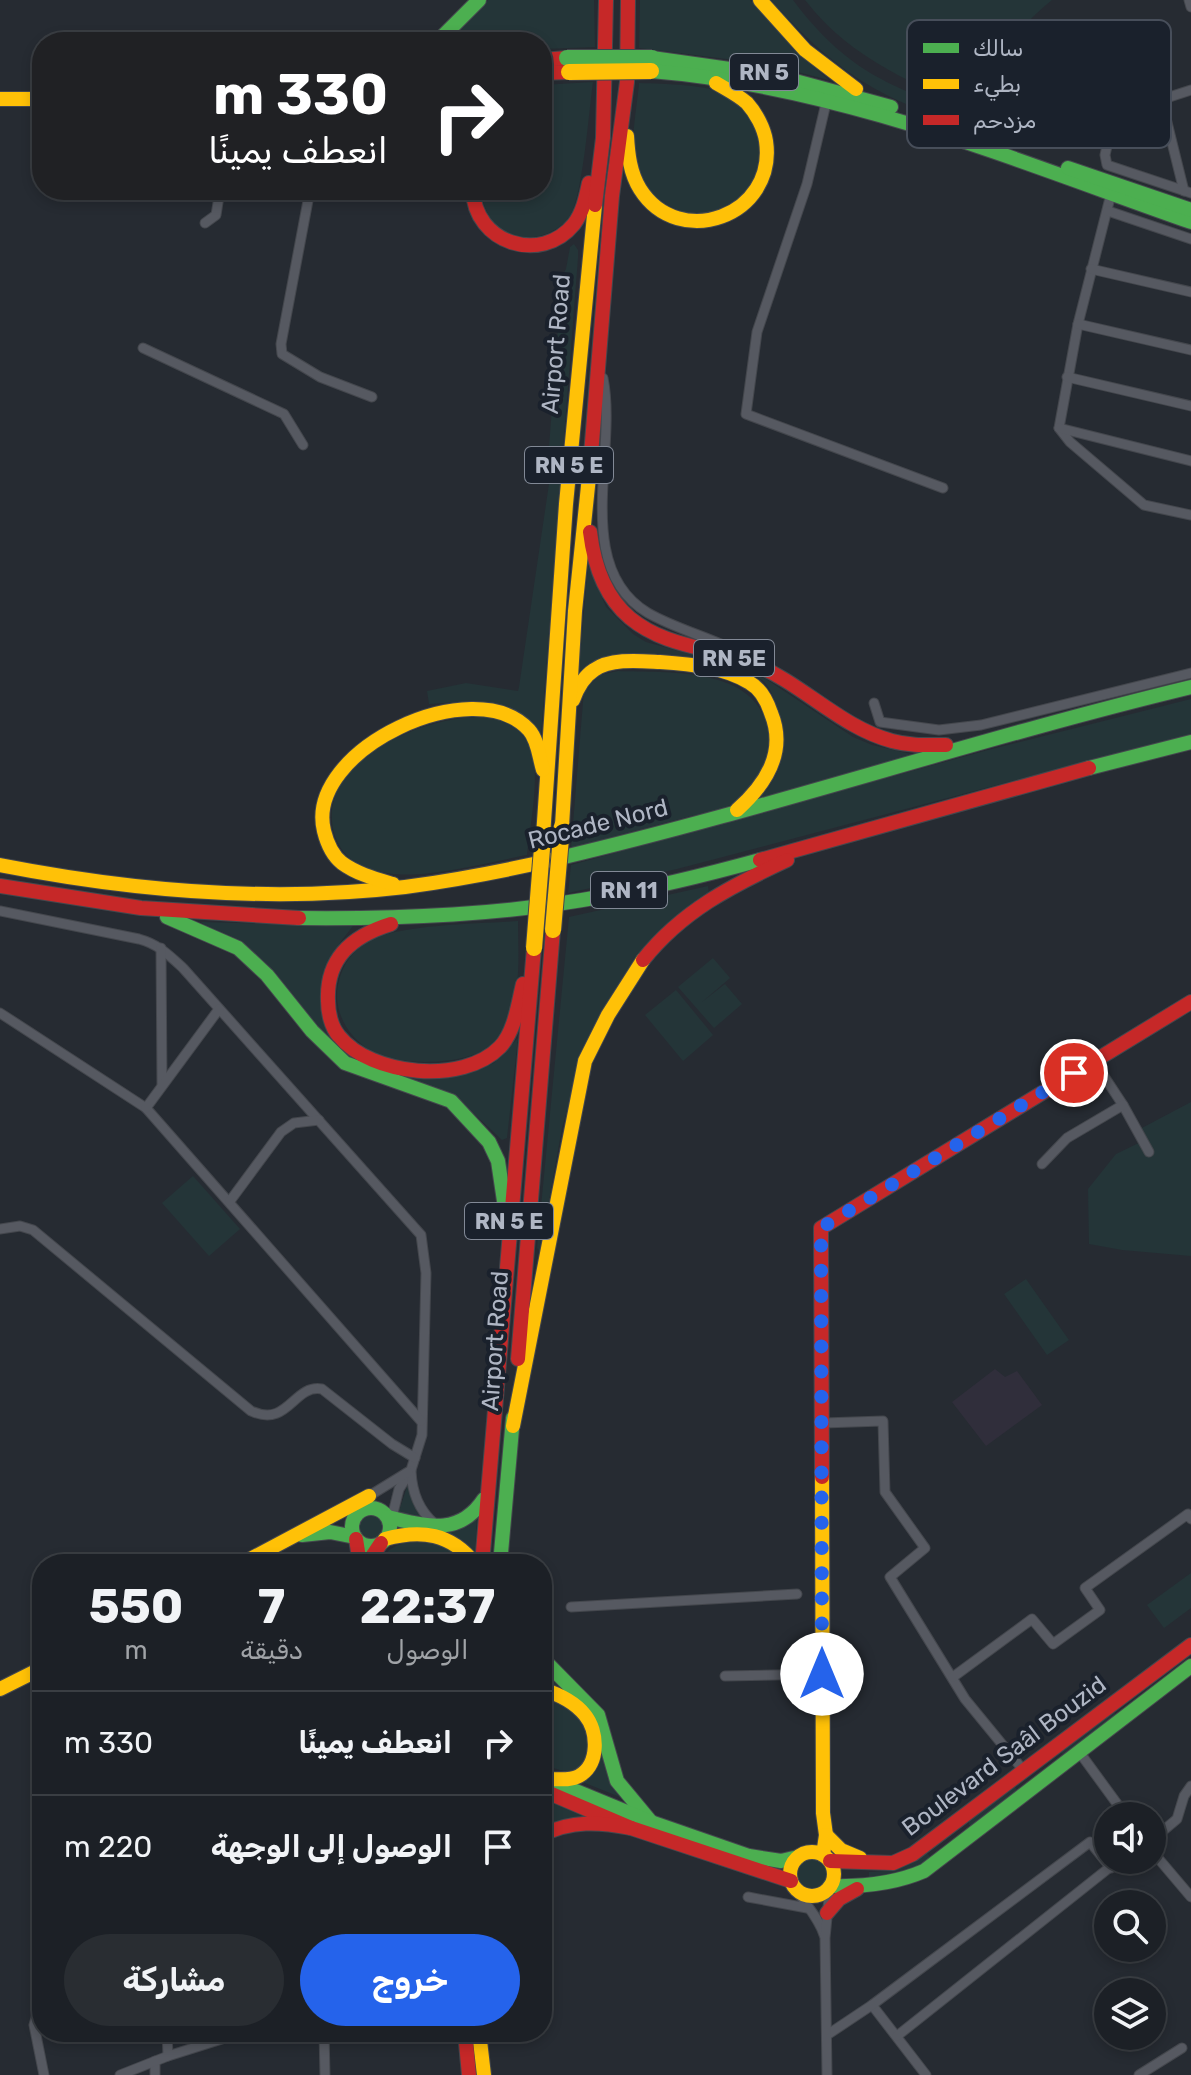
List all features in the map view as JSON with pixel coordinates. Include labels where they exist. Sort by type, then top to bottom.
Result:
[{"type":"main road","points":[[450,32],[479,0]]},
{"type":"main road","name":"Airport Road","points":[[483,1554],[543,836],[567,490],[587,265],[603,138],[606,0]]},
{"type":"main road","name":"Airport Road","points":[[501,1554],[562,826],[575,611],[600,363],[612,196],[627,82],[628,0]]},
{"type":"main road","points":[[760,0],[805,50],[874,101]]},
{"type":"main road","name":"RN 5","points":[[651,65],[827,99],[907,124]]},
{"type":"main road","name":"RN 5","points":[[552,68],[651,65],[757,70],[835,88],[907,111]]},
{"type":"main road","points":[[627,82],[628,151],[631,173],[638,190],[654,207],[678,219],[699,222],[719,219],[737,210],[752,197],[764,178],[769,158],[768,139],[762,121],[751,105],[736,92],[693,73]]},
{"type":"main road","points":[[474,200],[476,214],[501,239],[538,245],[559,237],[571,227],[583,206],[605,95]]},
{"type":"main road","points":[[0,99],[32,99]]},
{"type":"main road","points":[[0,110],[32,110]]},
{"type":"main road","name":"RN 5","points":[[974,148],[1109,203],[1191,222]]},
{"type":"main road","name":"RN 5","points":[[1024,148],[1135,183],[1191,210]]},
{"type":"main road","name":"RN 5E","points":[[590,475],[591,546],[602,582],[615,603],[631,619],[654,634],[765,668],[856,728],[884,739],[912,745],[939,746],[979,742]]},
{"type":"main road","points":[[568,717],[575,694],[587,674],[618,661],[711,668],[748,681],[762,694],[773,714],[777,752],[762,787],[728,816]]},
{"type":"main road","name":"Rocade Nord","points":[[0,865],[136,887],[314,892],[402,887],[497,872],[728,816],[979,742],[1191,687]]},
{"type":"main road","points":[[402,887],[352,869],[337,858],[325,838],[321,818],[323,803],[331,781],[348,760],[417,721],[465,710],[486,709],[514,718],[532,733],[547,784]]},
{"type":"main road","name":"RN 11","points":[[0,886],[155,912],[282,917],[424,916],[572,901],[671,881],[1191,742]]},
{"type":"main road","points":[[513,1426],[582,1074],[603,1020],[634,971],[670,931],[707,900],[829,840]]},
{"type":"main road","points":[[155,912],[238,948],[267,975],[312,1031],[345,1063],[451,1101],[489,1142],[498,1161],[508,1236]]},
{"type":"main road","points":[[424,916],[369,929],[349,943],[332,964],[327,984],[328,1009],[338,1034],[358,1052],[391,1066],[416,1070],[471,1067],[494,1052],[502,1045],[512,1025],[534,948]]},
{"type":"main road","points":[[552,1831],[576,1822],[599,1821],[631,1828],[793,1885],[813,1896],[830,1886],[834,1873],[826,1858],[823,1813],[821,1228],[1191,1002]]},
{"type":"main road","points":[[290,1537],[330,1532],[355,1538],[365,1545],[387,1528],[454,1525],[465,1521],[475,1514],[487,1493]]},
{"type":"main road","points":[[506,1505],[510,1554]]},
{"type":"main road","points":[[358,1508],[351,1527],[358,1554]]},
{"type":"main road","points":[[259,1554],[358,1508],[381,1510],[387,1528],[374,1554]]},
{"type":"main road","points":[[387,1528],[446,1537],[468,1554]]},
{"type":"main road","name":"Boulevard Saâl Bouzid","points":[[830,1886],[864,1887],[912,1877],[924,1871],[1080,1753],[1166,1675],[1191,1645]]},
{"type":"main road","name":"Boulevard Saâl Bouzid","points":[[826,1858],[883,1864],[913,1854],[1024,1771],[1166,1675],[1191,1666]]},
{"type":"main road","points":[[552,1668],[598,1715],[617,1781],[651,1822]]},
{"type":"main road","points":[[0,1689],[32,1673]]},
{"type":"main road","points":[[552,1691],[574,1703],[587,1717],[595,1739],[595,1753],[580,1776],[552,1781]]},
{"type":"main road","points":[[552,1785],[762,1859],[781,1861],[801,1855],[826,1858]]},
{"type":"main road","points":[[552,1786],[631,1828]]},
{"type":"main road","points":[[793,1885],[792,1865],[814,1837],[823,1813]]},
{"type":"main road","points":[[958,1820],[970,1835]]},
{"type":"main road","points":[[826,1835],[841,1850],[883,1864]]},
{"type":"main road","points":[[827,1913],[839,1899],[864,1887]]},
{"type":"main road","points":[[466,2042],[469,2075]]},
{"type":"main road","points":[[480,2042],[484,2075]]},
{"type":"street","points":[[1189,0],[1191,7]]},
{"type":"street","points":[[1171,95],[1191,90]]},
{"type":"street","points":[[827,99],[807,184],[757,332],[746,414],[943,488]]},
{"type":"street","points":[[1108,148],[1107,165],[1135,183],[1188,192],[1171,133]]},
{"type":"street","points":[[205,223],[216,215],[218,200]]},
{"type":"street","points":[[308,200],[281,344],[282,354],[320,377],[372,397]]},
{"type":"street","points":[[1191,239],[1109,203],[1078,324],[1059,428],[1070,442],[1144,505],[1191,515]]},
{"type":"street","points":[[1091,269],[1191,292]]},
{"type":"street","points":[[1078,324],[1191,350]]},
{"type":"street","points":[[143,348],[284,414],[303,445]]},
{"type":"street","points":[[600,363],[608,416],[604,543],[616,581],[624,594],[649,613],[726,646],[765,668]]},
{"type":"street","points":[[1067,377],[1191,406]]},
{"type":"street","points":[[1059,428],[1191,461]]},
{"type":"street","points":[[874,703],[880,722],[939,730],[981,725],[1191,673]]},
{"type":"street","points":[[0,911],[139,939],[161,948],[183,968],[421,1235],[426,1273],[422,1435],[411,1470],[399,1489],[387,1528]]},
{"type":"street","points":[[161,948],[162,1084]]},
{"type":"street","points":[[146,1108],[219,1009]]},
{"type":"street","points":[[0,1013],[146,1108],[421,1421]]},
{"type":"street","points":[[1094,1061],[1149,1152]]},
{"type":"street","points":[[1042,1164],[1067,1138],[1123,1105]]},
{"type":"street","points":[[230,1201],[281,1132],[294,1123],[319,1120]]},
{"type":"street","points":[[0,1229],[20,1226],[33,1230],[251,1411],[263,1416],[275,1414],[284,1411],[306,1391],[322,1389],[392,1444],[415,1458]]},
{"type":"street","points":[[823,1423],[883,1421],[885,1492],[925,1548],[890,1577],[965,1699],[1024,1771]]},
{"type":"street","points":[[358,1508],[411,1470]]},
{"type":"street","points":[[411,1470],[412,1491],[420,1509],[438,1526]]},
{"type":"street","points":[[953,1677],[1032,1619],[1053,1644],[1100,1610],[1085,1588],[1188,1514],[1191,1519]]},
{"type":"street","points":[[571,1607],[797,1594]]},
{"type":"street","points":[[725,1676],[822,1674]]},
{"type":"street","points":[[1080,1753],[1116,1802]]},
{"type":"street","points":[[1166,1828],[1177,1819],[1184,1796],[1191,1786]]},
{"type":"street","points":[[827,2035],[872,2005],[1090,1842],[1094,1847]]},
{"type":"street","points":[[1166,1868],[1191,1897]]},
{"type":"street","points":[[897,2036],[1103,1874]]},
{"type":"street","points":[[793,1885],[818,1919],[825,1938]]},
{"type":"street","points":[[827,2075],[825,1938],[830,1886]]},
{"type":"street","points":[[748,1897],[807,1908]]},
{"type":"street","points":[[872,2005],[926,2075]]},
{"type":"street","points":[[37,2042],[44,2075]]},
{"type":"street","points":[[167,2042],[168,2056]]},
{"type":"street","points":[[120,2075],[207,2042]]},
{"type":"street","points":[[324,2042],[325,2075]]},
{"type":"street","points":[[1139,2075],[1182,2048]]},
{"type":"street","points":[[155,2061],[155,2075]]},
{"type":"shaded area","points":[[488,0],[594,0],[595,47],[552,49],[552,32],[458,32]]},
{"type":"shaded area","points":[[640,0],[750,0],[802,57],[829,80],[766,64],[639,48]]},
{"type":"shaded area","points":[[771,0],[793,0],[831,43],[850,59],[870,73],[907,91],[907,104],[857,78],[793,24]]},
{"type":"shaded area","points":[[805,0],[1052,0],[1030,20],[907,20],[907,79],[865,55],[823,21]]},
{"type":"shaded area","points":[[593,82],[579,190],[570,216],[560,226],[535,237],[516,237],[497,227],[483,200],[552,200],[552,84]]},
{"type":"shaded area","points":[[639,83],[710,89],[730,96],[741,105],[754,124],[761,149],[757,174],[743,196],[721,210],[694,214],[668,205],[647,188],[634,154]]},
{"type":"shaded area","points":[[574,244],[578,258],[541,735],[530,722],[504,706],[476,702],[429,704],[427,691],[466,683],[518,691],[550,477],[547,473],[562,276],[570,247]]},
{"type":"shaded area","points":[[588,565],[606,607],[633,634],[646,642],[726,664],[766,679],[853,737],[915,755],[755,802],[775,777],[783,747],[777,707],[766,684],[754,676],[725,668],[658,657],[623,663],[578,680]]},
{"type":"shaded area","points":[[618,671],[695,675],[719,680],[740,690],[757,704],[767,725],[769,761],[750,791],[726,807],[571,848],[584,690],[600,675]]},
{"type":"shaded area","points":[[1191,699],[1191,734],[677,869],[568,893],[571,865],[988,750]]},
{"type":"shaded area","points":[[493,717],[522,732],[533,753],[534,797],[527,855],[456,869],[402,875],[362,866],[343,851],[335,836],[332,811],[338,789],[351,770],[370,753],[417,729],[463,718]]},
{"type":"shaded area","points":[[708,886],[709,894],[694,903],[584,1050],[562,1128],[540,1251],[537,1248],[569,917]]},
{"type":"shaded area","points":[[518,921],[515,999],[499,1037],[482,1051],[468,1057],[433,1062],[398,1060],[371,1051],[355,1039],[344,1023],[337,995],[340,977],[350,958],[366,943],[405,930]]},
{"type":"shaded area","points":[[201,922],[353,926],[323,973],[342,1047],[451,1076],[471,1073],[494,1063],[518,1038],[507,1138],[502,1140],[471,1111],[356,1063]]},
{"type":"shaded area","points":[[713,958],[730,978],[702,1002],[725,984],[742,1004],[714,1028],[678,987]]},
{"type":"shaded area","points":[[676,990],[713,1035],[683,1061],[645,1015]]},
{"type":"shaded area","points":[[1191,1102],[1191,1256],[1089,1244],[1088,1189],[1116,1154],[1147,1139],[1140,1129]]},
{"type":"shaded area","points":[[193,1176],[240,1229],[209,1256],[162,1203]]},
{"type":"shaded area","points":[[1026,1279],[1069,1340],[1047,1355],[1004,1294]]},
{"type":"shaded area","points":[[995,1369],[1005,1377],[1017,1371],[1042,1405],[986,1446],[952,1402]]},
{"type":"shaded area","points":[[408,1484],[413,1503],[424,1517],[398,1514]]},
{"type":"shaded area","points":[[371,1513],[381,1517],[385,1527],[381,1537],[371,1541],[361,1537],[357,1527],[361,1517]]},
{"type":"shaded area","points":[[477,1515],[475,1554],[471,1549],[394,1533],[395,1527]]},
{"type":"shaded area","points":[[427,1540],[447,1545],[456,1554],[385,1554],[405,1543]]},
{"type":"shaded area","points":[[1191,1573],[1191,1608],[1164,1628],[1147,1605]]},
{"type":"shaded area","points":[[552,1674],[582,1701],[593,1715],[601,1734],[610,1775],[625,1799],[580,1781],[592,1767],[598,1752],[599,1736],[586,1708],[574,1696],[552,1687]]},
{"type":"shaded area","points":[[552,1699],[572,1709],[578,1716],[588,1746],[584,1764],[577,1769],[564,1771],[554,1768]]},
{"type":"shaded area","points":[[1112,1710],[1117,1716],[1065,1757],[1060,1751]]},
{"type":"shaded area","points":[[1014,1786],[1019,1792],[974,1826],[969,1825],[969,1821]]},
{"type":"shaded area","points":[[552,1798],[600,1817],[552,1826]]},
{"type":"shaded area","points":[[927,1853],[931,1858],[909,1871],[885,1878],[869,1878],[869,1872],[896,1870]]},
{"type":"shaded area","points":[[812,1858],[823,1863],[828,1874],[823,1885],[812,1890],[801,1885],[796,1874],[801,1863]]},
{"type":"traffic: fast","points":[[447,32],[479,0]]},
{"type":"traffic: fast","points":[[567,58],[652,58]]},
{"type":"traffic: fast","points":[[652,58],[773,75],[891,107]]},
{"type":"traffic: fast","points":[[651,71],[721,79],[790,92],[907,124]]},
{"type":"traffic: fast","points":[[983,148],[1191,222]]},
{"type":"traffic: fast","points":[[1068,168],[1191,210]]},
{"type":"traffic: fast","points":[[560,858],[1191,687]]},
{"type":"traffic: fast","points":[[1089,768],[1191,742]]},
{"type":"traffic: fast","points":[[299,918],[376,918],[529,908],[644,889],[760,860]]},
{"type":"traffic: fast","points":[[167,917],[238,948],[267,975],[312,1031],[345,1063],[451,1101],[489,1142],[498,1161],[504,1201]]},
{"type":"traffic: fast","points":[[501,1554],[513,1418]]},
{"type":"traffic: fast","points":[[388,1517],[428,1525],[453,1524],[474,1511],[484,1499]]},
{"type":"traffic: fast","points":[[371,1508],[385,1513],[390,1527],[385,1541],[371,1546],[357,1541],[352,1527],[357,1513],[371,1508]]},
{"type":"traffic: fast","points":[[302,1535],[330,1532],[355,1537]]},
{"type":"traffic: fast","points":[[830,1886],[878,1884],[924,1871],[1191,1666]]},
{"type":"traffic: fast","points":[[552,1668],[598,1715],[617,1781],[651,1822]]},
{"type":"traffic: fast","points":[[552,1781],[651,1822],[749,1856],[781,1861],[798,1857]]},
{"type":"traffic: slow","points":[[760,0],[805,50],[856,89]]},
{"type":"traffic: slow","points":[[569,72],[651,71]]},
{"type":"traffic: slow","points":[[627,136],[634,176],[640,189],[657,208],[678,218],[700,221],[722,216],[741,205],[756,189],[765,167],[766,141],[759,121],[747,103],[716,83]]},
{"type":"traffic: slow","points":[[0,99],[32,99]]},
{"type":"traffic: slow","points":[[543,836],[566,504],[595,205]]},
{"type":"traffic: slow","points":[[562,826],[575,611],[590,467]]},
{"type":"traffic: slow","points":[[573,700],[590,673],[601,666],[626,661],[707,667],[730,673],[754,686],[771,713],[777,741],[765,778],[737,810]]},
{"type":"traffic: slow","points":[[393,884],[342,863],[330,848],[324,831],[325,801],[340,773],[366,748],[399,728],[435,714],[471,709],[504,714],[529,730],[543,770]]},
{"type":"traffic: slow","points":[[553,930],[562,826]]},
{"type":"traffic: slow","points":[[534,948],[543,836]]},
{"type":"traffic: slow","points":[[0,865],[151,888],[303,894],[405,887],[560,858]]},
{"type":"traffic: slow","points":[[513,1426],[585,1061],[608,1015],[643,960]]},
{"type":"traffic: slow","points":[[822,1477],[823,1813],[826,1835],[823,1855]]},
{"type":"traffic: slow","points":[[260,1554],[369,1496]]},
{"type":"traffic: slow","points":[[385,1539],[411,1534],[434,1536],[466,1554]]},
{"type":"traffic: slow","points":[[0,1689],[32,1673]]},
{"type":"traffic: slow","points":[[552,1692],[581,1710],[589,1722],[595,1747],[586,1771],[572,1779],[552,1779]]},
{"type":"traffic: slow","points":[[826,1835],[841,1850],[860,1858]]},
{"type":"traffic: slow","points":[[812,1852],[828,1858],[834,1874],[828,1890],[812,1896],[796,1890],[790,1874],[796,1858],[812,1852]]},
{"type":"traffic: slow","points":[[480,2042],[484,2075]]},
{"type":"traffic: jam","points":[[595,205],[603,138],[606,0]]},
{"type":"traffic: jam","points":[[590,467],[612,196],[627,82],[628,0]]},
{"type":"traffic: jam","points":[[552,59],[567,58]]},
{"type":"traffic: jam","points":[[552,73],[569,72]]},
{"type":"traffic: jam","points":[[475,200],[485,223],[497,235],[528,245],[544,243],[560,236],[574,224],[589,183]]},
{"type":"traffic: jam","points":[[590,532],[594,556],[607,590],[621,609],[644,628],[674,641],[738,658],[772,672],[838,716],[873,734],[906,744],[946,745]]},
{"type":"traffic: jam","points":[[760,860],[1089,768]]},
{"type":"traffic: jam","points":[[643,960],[674,927],[709,901],[787,860]]},
{"type":"traffic: jam","points":[[0,886],[141,908],[299,918]]},
{"type":"traffic: jam","points":[[391,924],[353,942],[337,961],[329,986],[329,1010],[336,1032],[354,1050],[372,1060],[418,1071],[441,1071],[484,1059],[505,1041],[523,984]]},
{"type":"traffic: jam","points":[[518,1359],[553,930]]},
{"type":"traffic: jam","points":[[483,1554],[534,948]]},
{"type":"traffic: jam","points":[[822,1477],[821,1228],[1191,1002]]},
{"type":"traffic: jam","points":[[356,1539],[358,1554]]},
{"type":"traffic: jam","points":[[374,1554],[381,1543]]},
{"type":"traffic: jam","points":[[830,1861],[893,1863],[913,1854],[1191,1645]]},
{"type":"traffic: jam","points":[[552,1794],[631,1828],[791,1881]]},
{"type":"traffic: jam","points":[[552,1830],[586,1824],[631,1828]]},
{"type":"traffic: jam","points":[[827,1913],[839,1899],[857,1889]]},
{"type":"traffic: jam","points":[[466,2042],[469,2075]]},
{"type":"route","points":[[822,1674],[821,1228],[1074,1073]]}]
